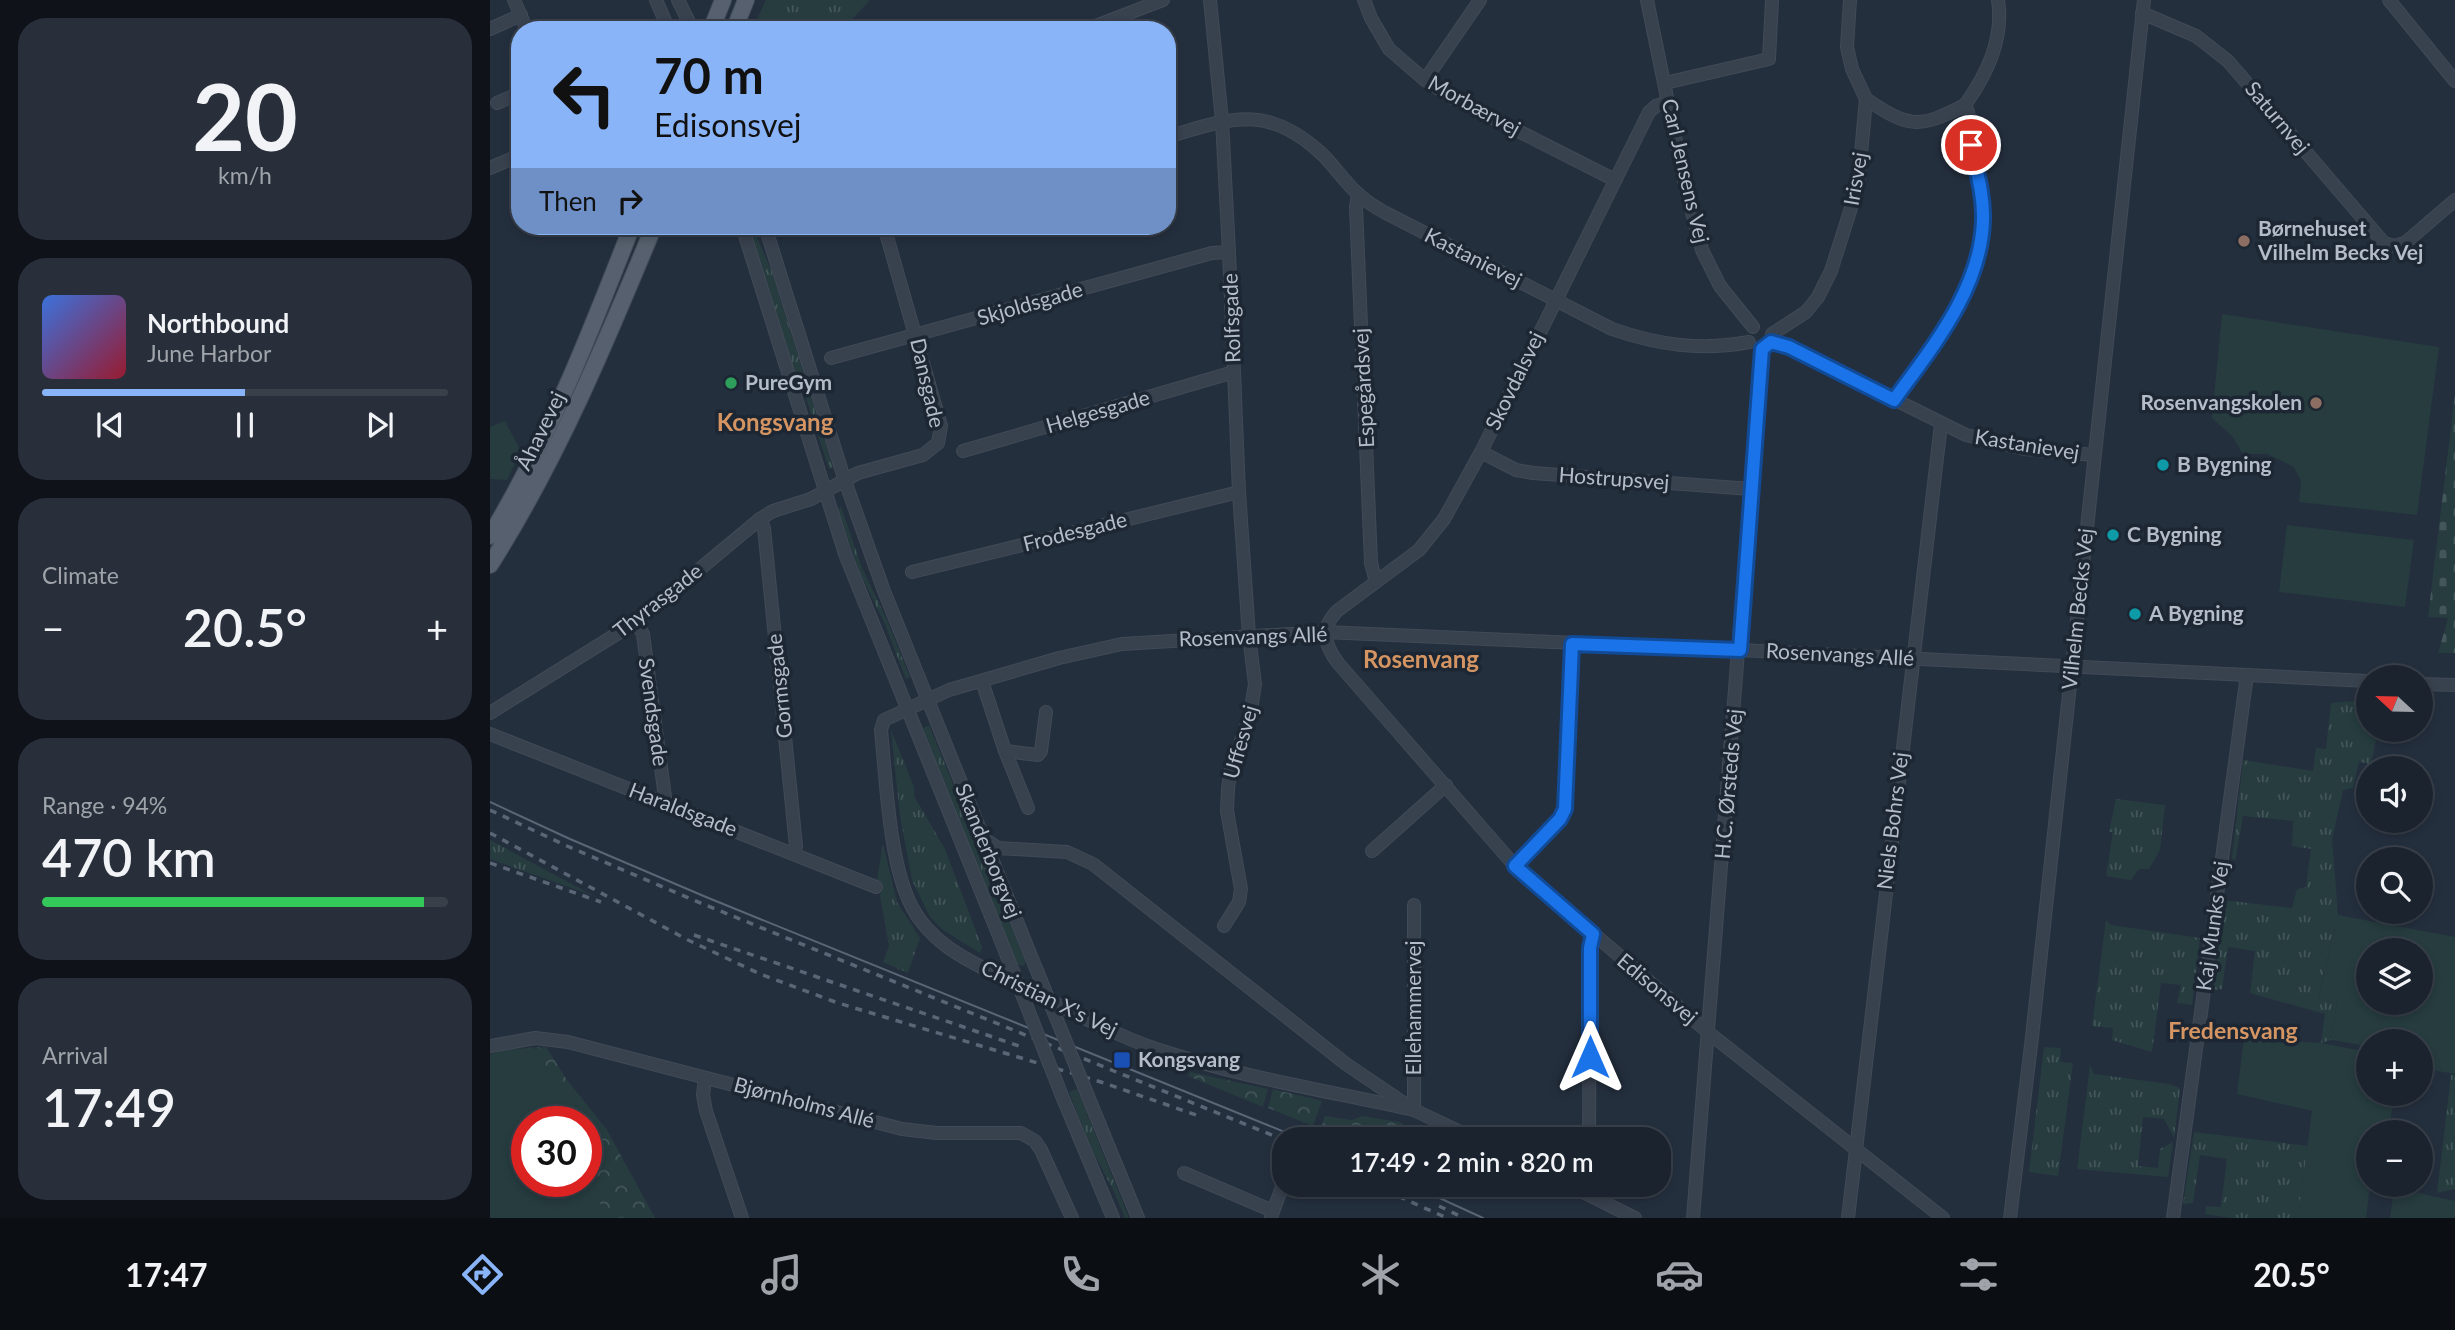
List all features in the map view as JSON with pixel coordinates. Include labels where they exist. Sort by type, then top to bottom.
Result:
[{"type":"main road","points":[[715,21],[723,0]]},
{"type":"main road","points":[[738,21],[746,0]]},
{"type":"main road","name":"Åhavevej","points":[[490,536],[519,488],[628,235]]},
{"type":"main road","name":"Åhavevej","points":[[490,565],[535,489],[586,387],[650,235]]},
{"type":"street","points":[[514,0],[523,21]]},
{"type":"street","points":[[656,0],[665,21]]},
{"type":"street","points":[[678,0],[688,21]]},
{"type":"street","points":[[1108,21],[1163,0]]},
{"type":"street","name":"Rolfsgade","points":[[1210,0],[1222,121],[1239,492],[1249,636]]},
{"type":"street","name":"Morbærvej","points":[[1364,0],[1371,18],[1389,48],[1424,80],[1451,97],[1615,180]]},
{"type":"street","points":[[1424,80],[1480,0]]},
{"type":"street","name":"Carl Jensens Vej","points":[[1647,0],[1686,190],[1702,250],[1720,286],[1753,327]]},
{"type":"street","points":[[1665,83],[1769,59],[1772,0]]},
{"type":"street","name":"Irisvej","points":[[1768,342],[1805,312],[1818,297],[1831,271],[1858,186],[1866,99],[1852,69],[1847,47],[1850,0]]},
{"type":"street","points":[[1866,99],[1892,116],[1916,123],[1931,121],[1965,105],[1981,83],[1991,60],[1998,35],[1998,0]]},
{"type":"street","points":[[2389,0],[2455,81]]},
{"type":"street","name":"Saturnvej","points":[[2143,6],[2196,36],[2228,61],[2384,243],[2394,246],[2405,243],[2455,200]]},
{"type":"street","name":"Vilhelm Becks Vej","points":[[2010,1218],[2143,6]]},
{"type":"street","points":[[490,29],[521,15]]},
{"type":"street","points":[[2418,34],[2455,70]]},
{"type":"street","points":[[497,103],[511,97]]},
{"type":"street","name":"Skovdalsvej","points":[[1324,632],[1330,618],[1337,611],[1419,550],[1444,519],[1481,452],[1649,112],[1668,102]]},
{"type":"street","points":[[1894,400],[1954,314],[1979,254],[1983,219],[1969,132],[1971,116],[1965,105]]},
{"type":"street","name":"Kastanievej","points":[[1176,134],[1244,117],[1282,127],[1321,154],[1358,194],[1384,212],[1612,329],[1637,338],[1689,347],[1720,347],[1749,342]]},
{"type":"street","points":[[490,168],[511,159]]},
{"type":"street","name":"Espegårdsvej","points":[[1358,194],[1356,207],[1371,563],[1376,582]]},
{"type":"street","name":"Skanderborgvej","points":[[745,235],[845,554],[1113,1218]]},
{"type":"street","name":"Skanderborgvej","points":[[768,235],[845,481],[880,582],[1138,1218]]},
{"type":"street","name":"Dansgade","points":[[845,481],[858,474],[923,455],[938,443],[941,426],[887,235]]},
{"type":"street","name":"Skjoldsgade","points":[[831,359],[1212,253],[1229,252]]},
{"type":"street","points":[[1764,326],[1768,342],[1754,348],[1749,342],[1748,334],[1753,327],[1764,326]]},
{"type":"street","name":"Kastanievej","points":[[1768,342],[1789,347],[1941,424],[1995,443],[2094,456]]},
{"type":"street","name":"H.C. Ørsteds Vej","points":[[1693,1218],[1751,489],[1768,342]]},
{"type":"street","name":"Helgesgade","points":[[963,451],[1234,372]]},
{"type":"street","name":"Niels Bohrs Vej","points":[[1847,1218],[1941,424]]},
{"type":"street","name":"Hostrupsvej","points":[[1481,452],[1516,470],[1533,473],[1751,489]]},
{"type":"street","points":[[824,492],[845,481]]},
{"type":"street","name":"Thyrasgade","points":[[490,713],[636,622],[760,519],[824,492]]},
{"type":"street","name":"Frodesgade","points":[[912,572],[1239,492]]},
{"type":"street","name":"Gormsgade","points":[[760,519],[764,528],[796,846],[794,853]]},
{"type":"street","name":"Svendsgade","points":[[636,622],[643,634],[664,803]]},
{"type":"street","name":"Rosenvangs Allé","points":[[927,700],[1059,658],[1122,643],[1324,632],[2356,680]]},
{"type":"street","name":"Edisonsvej","points":[[1324,632],[1328,650],[1338,663],[1515,866],[1709,1032],[1943,1218]]},
{"type":"street","name":"Uffesvej","points":[[1224,926],[1240,902],[1241,890],[1227,797],[1230,773],[1254,699],[1255,684],[1249,636]]},
{"type":"street","points":[[1515,866],[1560,819],[1565,809],[1572,644]]},
{"type":"street","name":"Kaj Munks Vej","points":[[2173,1218],[2247,675]]},
{"type":"street","points":[[982,681],[1005,751],[1028,808]]},
{"type":"street","points":[[2433,684],[2455,685]]},
{"type":"street","name":"Christian X's Vej","points":[[927,700],[887,717],[881,730],[901,880],[912,907],[927,929],[948,947],[979,966],[1102,1026],[1155,1048],[1225,1069],[1414,1110]]},
{"type":"street","points":[[1005,751],[1038,755],[1041,751],[1046,712]]},
{"type":"street","name":"Haraldsgade","points":[[490,734],[876,887]]},
{"type":"street","points":[[1372,851],[1446,785]]},
{"type":"street","name":"Christian X's Vej","points":[[982,837],[992,845],[1004,849],[1067,852],[1093,863],[1346,1064],[1414,1110],[1450,1127]]},
{"type":"street","name":"Ellehammervej","points":[[1414,905],[1414,1110]]},
{"type":"street","points":[[1589,1127],[1590,948],[1593,934]]},
{"type":"street","name":"Bjørnholms Allé","points":[[490,1046],[544,1038],[902,1129],[937,1133],[1021,1133],[1035,1140],[1072,1218]]},
{"type":"street","points":[[705,1078],[703,1095],[706,1111],[742,1218]]},
{"type":"street","points":[[1184,1173],[1272,1215],[1279,1197]]},
{"type":"street","points":[[1601,1197],[1635,1218]]},
{"type":"green space","points":[[766,0],[870,0],[850,21],[756,21]]},
{"type":"green space","points":[[751,235],[756,235],[772,272],[833,468],[829,469],[808,404],[790,360]]},
{"type":"green space","points":[[2222,314],[2439,347],[2417,515],[2299,502],[2301,481],[2294,467],[2267,454],[2243,454],[2232,436],[2212,418]]},
{"type":"green space","points":[[2455,394],[2455,653],[2438,653],[2448,618],[2428,617]]},
{"type":"green space","points":[[505,421],[521,451],[507,480],[490,479],[490,427]]},
{"type":"green space","points":[[841,507],[862,568],[910,677],[906,679],[884,622],[860,573],[837,509]]},
{"type":"green space","points":[[2287,525],[2414,540],[2405,607],[2279,592]]},
{"type":"green space","points":[[2356,701],[2356,742],[2376,742],[2373,756],[2356,756],[2353,788],[2343,790],[2332,839],[2338,915],[2318,998],[2337,1002],[2331,1040],[2321,1043],[2325,1014],[2250,993],[2255,951],[2228,947],[2222,989],[2213,990],[2222,900],[2292,908],[2297,889],[2306,887],[2311,849],[2292,846],[2293,821],[2243,816],[2235,861],[2232,858],[2243,760],[2313,771],[2316,748],[2326,749],[2331,703]]},
{"type":"green space","points":[[929,725],[1025,960],[1022,966],[1016,963],[925,739],[923,728]]},
{"type":"green space","points":[[891,730],[914,787],[914,796],[945,849],[982,947],[980,953],[943,930],[930,917],[912,880],[900,816]]},
{"type":"green space","points":[[2116,799],[2165,805],[2160,850],[2149,869],[2139,869],[2131,880],[2106,876],[2113,832],[2109,832]]},
{"type":"green space","points":[[490,840],[594,896],[490,859]]},
{"type":"green space","points":[[883,844],[897,902],[920,938],[908,973],[883,962],[889,946],[880,896],[883,883],[877,880]]},
{"type":"green space","points":[[2338,915],[2356,918],[2356,924],[2386,924],[2455,937],[2455,1074],[2433,1070],[2433,1029],[2356,1029],[2356,1044],[2331,1040],[2337,1002],[2318,999]]},
{"type":"green space","points":[[2106,920],[2111,925],[2200,938],[2192,1005],[2177,1003],[2181,985],[2161,983],[2152,1052],[2112,1040],[2113,1028],[2092,1026]]},
{"type":"green space","points":[[2244,1038],[2321,1043],[2356,1050],[2356,1106],[2392,1106],[2391,1120],[2356,1120],[2356,1197],[2369,1197],[2366,1218],[2298,1218],[2312,1111],[2237,1094]]},
{"type":"green space","points":[[546,1047],[588,1106],[547,1106],[525,1048]]},
{"type":"green space","points":[[2044,1047],[2061,1048],[2060,1062],[2073,1063],[2058,1176],[2029,1172]]},
{"type":"green space","points":[[539,1048],[562,1106],[511,1106],[511,1197],[598,1197],[606,1218],[490,1218],[490,1054],[506,1049]]},
{"type":"green space","points":[[2090,1065],[2094,1074],[2169,1084],[2180,1088],[2174,1138],[2164,1119],[2143,1117],[2138,1166],[2158,1168],[2160,1149],[2173,1142],[2168,1177],[2077,1169]]},
{"type":"green space","points":[[1190,1072],[1268,1089],[1263,1107],[1188,1076]]},
{"type":"green space","points":[[2451,1075],[2455,1075],[2455,1189],[2437,1193]]},
{"type":"green space","points":[[1077,1089],[1129,1218],[1125,1218],[1092,1150],[1069,1092]]},
{"type":"green space","points":[[1273,1089],[1322,1101],[1313,1126],[1268,1108]]},
{"type":"green space","points":[[1325,1116],[1352,1120],[1362,1116],[1399,1122],[1406,1126],[1405,1127],[1321,1127]]},
{"type":"green space","points":[[602,1124],[655,1218],[586,1218],[586,1197],[602,1197]]},
{"type":"green space","points":[[2194,1132],[2308,1146],[2298,1218],[2231,1218],[2205,1214],[2206,1206],[2221,1207],[2227,1159],[2200,1155],[2193,1203],[2183,1204]]},
{"type":"green space","points":[[2433,1196],[2455,1201],[2455,1218],[2390,1218],[2393,1197]]},
{"type":"tram line","points":[[490,802],[706,897],[1272,1127]]},
{"type":"tram line","points":[[1437,1197],[1483,1218]]},
{"type":"railway","points":[[490,810],[703,904],[1272,1135]]},
{"type":"railway","points":[[490,833],[688,940],[760,974],[838,1003],[1101,1082],[1199,1116]]},
{"type":"railway","points":[[490,863],[601,902]]},
{"type":"railway","points":[[694,935],[1025,1048]]},
{"type":"railway","points":[[1400,1197],[1447,1218]]},
{"type":"railway","points":[[1439,1206],[1464,1218]]},
{"type":"place","name":"Børnehuset Vilhelm Becks Vej","points":[[2244,241]]},
{"type":"place","name":"PureGym","points":[[731,383]]},
{"type":"place","name":"Rosenvangskolen","points":[[2316,403]]},
{"type":"place","name":"B Bygning","points":[[2163,465]]},
{"type":"place","name":"C Bygning","points":[[2113,535]]},
{"type":"place","name":"A Bygning","points":[[2135,614]]},
{"type":"place","name":"Kongsvang","points":[[1122,1060]]},
{"type":"district","name":"Kongsvang","points":[[775,423]]},
{"type":"district","name":"Rosenvang","points":[[1421,660]]},
{"type":"district","name":"Fredensvang","points":[[2233,1031]]},
{"type":"route","points":[[1590,1057],[1590,948],[1593,934],[1515,866],[1560,819],[1565,809],[1572,644],[1740,650],[1762,349],[1768,347],[1771,342],[1789,347],[1894,400],[1954,314],[1979,254],[1983,219],[1971,145]]}]
